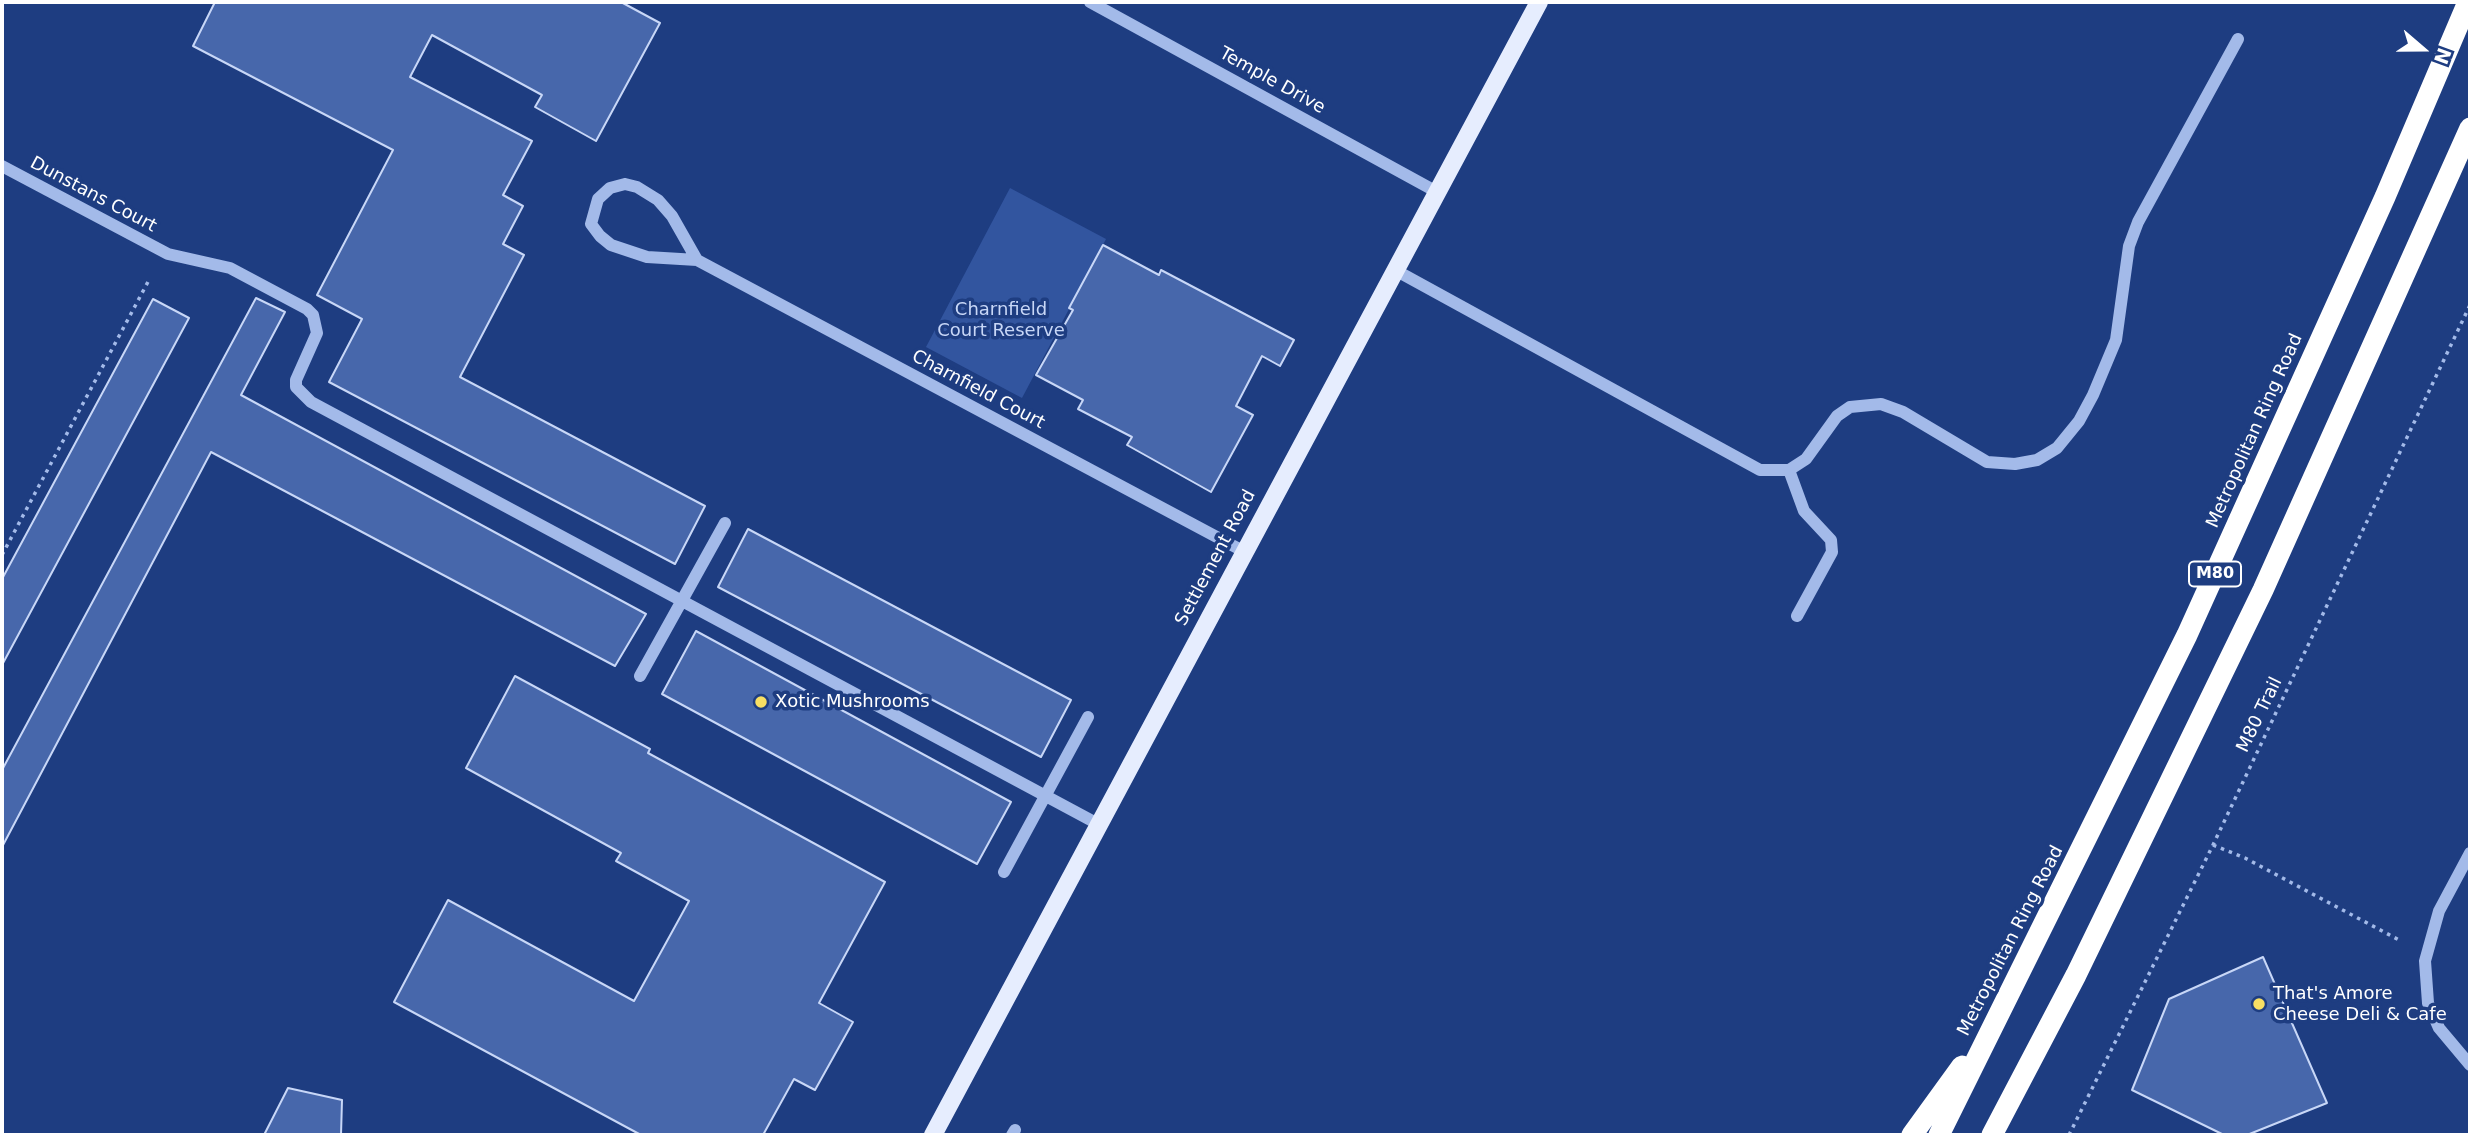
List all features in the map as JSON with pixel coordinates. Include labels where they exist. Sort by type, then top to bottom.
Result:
[{"type":"highway","name":"Metropolitan Ring Road","points":[[1938,1135],[2193,622],[2363,246],[2468,2]]},
{"type":"highway","name":"M80","points":[[1992,1135],[2076,975],[2263,590],[2470,128]]},
{"type":"highway","points":[[1912,1135],[1993,1026]]},
{"type":"main road","name":"Settlement Road","points":[[933,1135],[1539,2]]},
{"type":"street","name":"Temple Drive","points":[[1090,2],[1437,192]]},
{"type":"street","points":[[1395,270],[1760,470],[1789,470],[1806,459],[1837,416],[1850,407],[1881,404],[1903,412],[1987,462],[2015,464],[2036,460],[2057,448],[2079,421],[2116,340],[2129,246],[2138,222],[2238,39]]},
{"type":"street","name":"Dunstans Court","points":[[2,166],[168,254],[230,268],[313,315],[317,333],[296,380],[296,387],[311,402],[682,601]]},
{"type":"street","name":"Charnfield Court","points":[[697,260],[672,216],[648,193],[625,184],[610,188],[598,199],[592,224],[600,236],[611,245],[647,257],[697,260],[1243,551]]},
{"type":"street","points":[[1789,470],[1804,511],[1831,540],[1832,552],[1797,616]]},
{"type":"street","points":[[640,676],[725,523]]},
{"type":"street","points":[[682,601],[1098,824]]},
{"type":"street","points":[[1004,872],[1088,717]]},
{"type":"street","points":[[2470,853],[2439,911],[2425,961],[2428,1003],[2439,1028],[2470,1065]]},
{"type":"path","points":[[2,555],[149,281]]},
{"type":"path","name":"M80 Trail","points":[[2069,1135],[2213,845],[2470,305]]},
{"type":"path","points":[[2213,845],[2245,858],[2399,940]]},
{"type":"green space","name":"Charnfield Court Reserve","points":[[1010,188],[1106,239],[1022,398],[926,347]]},
{"type":"building","points":[[215,2],[621,2],[660,23],[596,141],[535,107],[542,95],[432,35],[410,77],[532,141],[503,195],[523,206],[503,244],[524,255],[460,377],[705,506],[675,564],[329,382],[362,319],[317,295],[393,150],[193,46]]},
{"type":"building","points":[[1103,245],[1159,275],[1161,270],[1294,340],[1280,366],[1262,356],[1236,406],[1253,415],[1211,492],[1127,445],[1132,437],[1078,409],[1083,400],[1036,375],[1073,310],[1069,308]]},
{"type":"building","points":[[256,298],[285,312],[241,395],[646,614],[615,666],[211,452],[2,847],[2,770]]},
{"type":"building","points":[[153,299],[189,318],[2,665],[2,579]]},
{"type":"building","points":[[748,529],[1071,700],[1041,757],[718,587]]},
{"type":"building","points":[[696,631],[1011,802],[977,864],[662,694]]},
{"type":"building","points":[[515,676],[650,749],[648,753],[885,882],[819,1003],[853,1022],[815,1090],[794,1079],[763,1135],[641,1135],[394,1002],[448,900],[634,1001],[689,901],[616,861],[621,853],[466,768]]},
{"type":"building","points":[[2263,957],[2327,1103],[2247,1135],[2224,1135],[2132,1090],[2169,999]]},
{"type":"building","points":[[288,1088],[342,1100],[341,1135],[264,1135]]},
{"type":"place","name":"Xotic Mushrooms","points":[[761,702]]},
{"type":"place","name":"That's Amore Cheese Deli & Cafe","points":[[2259,1004]]}]
